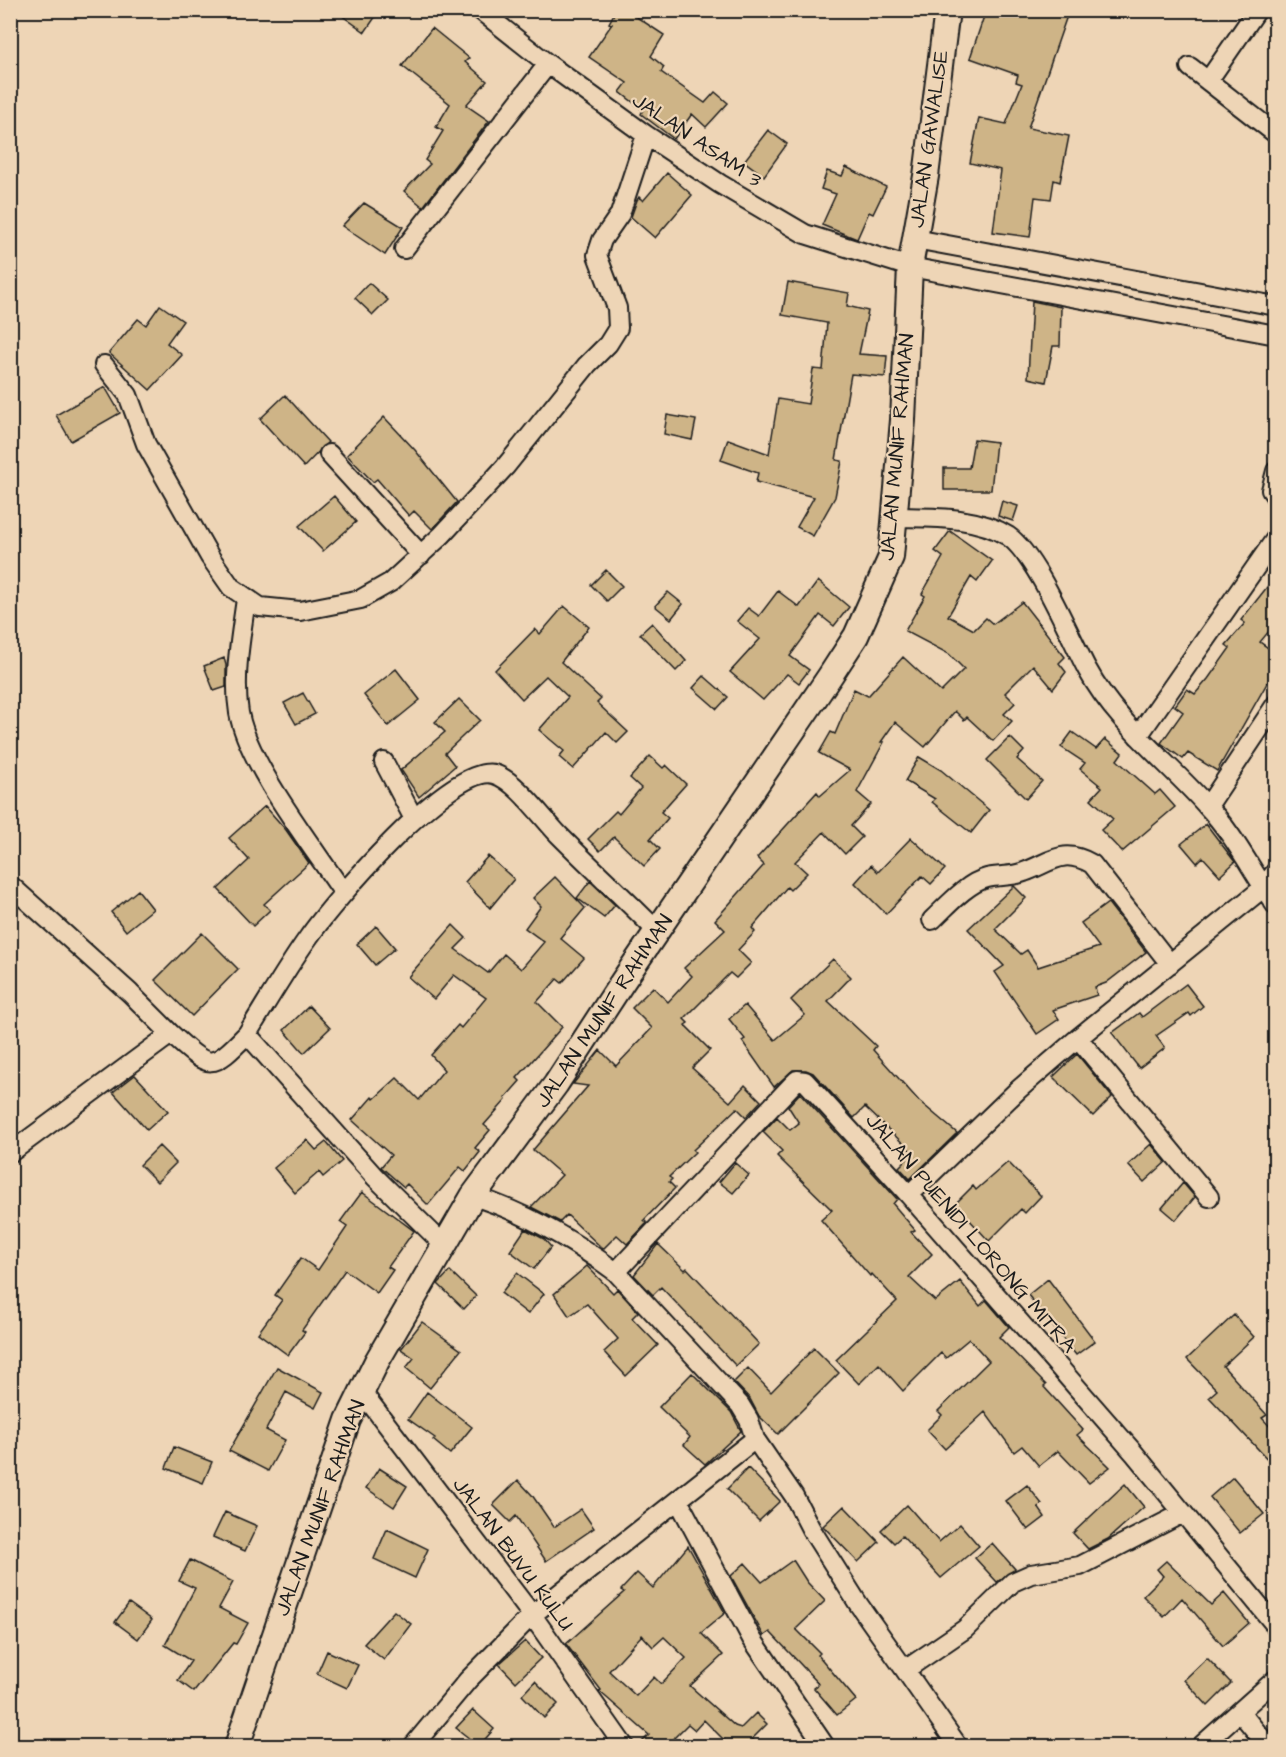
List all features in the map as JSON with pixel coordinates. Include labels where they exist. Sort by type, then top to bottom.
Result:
[{"type":"street","name":"JALAN ASAM 3","points":[[480,10],[548,64],[646,135],[720,184],[796,229],[835,245],[910,267],[1275,334]]},
{"type":"street","name":"JALAN GAWALISE","points":[[910,267],[926,176],[947,10]]},
{"type":"street","points":[[1208,81],[1257,10]]},
{"type":"street","points":[[404,249],[548,64]]},
{"type":"street","points":[[1190,67],[1275,134]]},
{"type":"street","points":[[104,364],[128,394],[146,444],[210,557],[231,587],[260,607],[300,611],[362,599],[391,582],[421,555],[505,467],[587,365],[609,344],[618,328],[617,308],[597,255],[602,240],[620,214],[646,135]]},
{"type":"street","points":[[915,239],[1275,306]]},
{"type":"street","name":"JALAN MUNIF RAHMAN","points":[[237,1746],[348,1420],[376,1361],[474,1196],[556,1084],[856,636],[891,557],[903,420],[910,267]]},
{"type":"street","points":[[329,454],[421,555]]},
{"type":"street","points":[[1275,471],[1271,489],[1275,497]]},
{"type":"street","points":[[893,517],[950,519],[978,524],[1009,537],[1025,556],[1052,599],[1088,671],[1118,715],[1208,806],[1275,906]]},
{"type":"street","points":[[1138,736],[1275,538]]},
{"type":"street","points":[[246,599],[236,693],[239,716],[251,750],[287,810],[343,892]]},
{"type":"street","points":[[1208,806],[1275,704]]},
{"type":"street","points":[[384,762],[414,819]]},
{"type":"street","points":[[10,885],[130,993],[198,1059],[210,1063],[222,1059],[247,1034],[308,937],[343,892],[414,819],[457,783],[469,777],[493,774],[514,787],[559,835],[657,931]]},
{"type":"street","points":[[932,920],[968,888],[985,878],[1023,873],[1055,857],[1077,856],[1092,864],[1170,964]]},
{"type":"street","points":[[909,1195],[1018,1090],[1078,1038],[1263,888],[1275,871]]},
{"type":"street","points":[[10,1153],[171,1034]]},
{"type":"street","points":[[247,1034],[360,1160],[444,1244]]},
{"type":"street","points":[[1078,1038],[1209,1197]]},
{"type":"street","name":"JALAN PUENIDI LORONG MITRA","points":[[616,1272],[797,1080],[810,1085],[1134,1453],[1275,1626]]},
{"type":"street","points":[[474,1196],[510,1210],[593,1255],[616,1272],[740,1405],[749,1420],[755,1439],[794,1496],[811,1529],[859,1605],[958,1746]]},
{"type":"street","name":"JALAN BUVU KULU","points":[[362,1392],[532,1615],[621,1745]]},
{"type":"street","points":[[413,1746],[468,1680],[532,1615],[755,1439]]},
{"type":"street","points":[[678,1500],[753,1638],[825,1746]]},
{"type":"street","points":[[905,1670],[965,1629],[1013,1582],[1031,1574],[1080,1566],[1183,1513]]},
{"type":"street","points":[[1201,1746],[1241,1713],[1275,1679]]},
{"type":"street","points":[[1241,1713],[1268,1746]]},
{"type":"building","points":[[334,10],[380,10],[365,32]]},
{"type":"building","points":[[616,10],[626,10],[664,35],[651,56],[664,67],[661,72],[705,103],[715,92],[728,103],[706,127],[692,114],[674,139],[641,114],[643,110],[620,92],[627,83],[589,57],[612,24],[609,23]]},
{"type":"building","points":[[986,10],[1069,10],[1028,128],[1069,136],[1060,182],[1054,180],[1051,199],[1035,197],[1030,237],[993,232],[1001,170],[970,163],[979,118],[1006,124],[1022,84],[1016,82],[1018,75],[970,58]]},
{"type":"building","points":[[432,28],[469,58],[465,62],[487,81],[466,105],[489,121],[423,207],[404,191],[430,164],[425,160],[443,131],[436,127],[450,104],[402,66]]},
{"type":"building","points":[[768,130],[787,144],[764,176],[744,161]]},
{"type":"building","points":[[846,167],[886,187],[873,214],[869,212],[857,239],[822,225],[836,194],[821,189],[827,171],[842,176]]},
{"type":"building","points":[[667,173],[692,195],[655,238],[631,217],[639,197],[643,201]]},
{"type":"building","points":[[364,203],[403,227],[385,255],[342,226]]},
{"type":"building","points":[[788,282],[849,293],[847,306],[868,311],[859,354],[887,356],[885,377],[851,374],[836,460],[842,461],[835,497],[813,536],[797,527],[814,497],[756,482],[758,473],[721,460],[728,439],[769,454],[778,399],[808,404],[813,369],[823,370],[827,323],[782,315]]},
{"type":"building","points":[[369,283],[388,300],[373,315],[355,298]]},
{"type":"building","points":[[1032,301],[1061,307],[1060,346],[1053,346],[1046,382],[1028,378]]},
{"type":"building","points":[[160,305],[183,321],[167,343],[182,355],[150,390],[109,353],[138,319],[146,325]]},
{"type":"building","points":[[105,387],[120,413],[71,441],[56,415]]},
{"type":"building","points":[[285,395],[328,442],[304,467],[260,419]]},
{"type":"building","points":[[667,415],[696,420],[692,440],[664,434]]},
{"type":"building","points":[[384,417],[415,450],[457,502],[432,529],[414,511],[409,516],[377,479],[373,482],[347,455]]},
{"type":"building","points":[[974,439],[996,442],[991,490],[944,490],[944,468],[969,468]]},
{"type":"building","points":[[334,496],[356,522],[323,551],[299,526]]},
{"type":"building","points":[[1002,501],[1018,506],[1013,521],[998,516]]},
{"type":"building","points":[[950,531],[992,561],[977,582],[971,577],[948,616],[974,630],[986,618],[993,624],[1022,602],[1065,657],[1059,663],[1066,672],[1053,689],[1033,665],[1005,693],[1015,703],[1004,714],[1012,721],[993,741],[967,717],[964,720],[955,711],[925,747],[895,722],[881,742],[884,742],[857,792],[871,804],[851,826],[862,837],[845,854],[824,832],[795,862],[807,873],[790,890],[787,887],[752,928],[755,932],[738,950],[751,963],[736,978],[730,973],[684,1019],[688,1023],[685,1025],[710,1050],[692,1068],[730,1102],[745,1085],[761,1101],[746,1117],[737,1108],[693,1150],[695,1152],[669,1177],[672,1179],[669,1182],[675,1188],[644,1220],[647,1223],[627,1244],[617,1235],[603,1249],[567,1215],[560,1222],[531,1207],[562,1175],[533,1150],[588,1086],[573,1084],[600,1050],[616,1066],[652,1028],[632,1008],[653,987],[668,1002],[692,976],[684,968],[725,930],[715,920],[764,865],[757,858],[817,792],[820,796],[850,770],[819,753],[831,732],[835,734],[854,689],[868,696],[903,657],[941,692],[964,669],[949,654],[905,631],[925,596],[922,594],[943,557],[935,551]]},
{"type":"building","points":[[606,570],[622,586],[607,601],[591,585]]},
{"type":"building","points":[[1275,577],[1275,624],[1260,642],[1275,653],[1275,669],[1217,771],[1188,753],[1183,759],[1161,743],[1183,712],[1175,706],[1187,689],[1195,694],[1208,679],[1230,648],[1226,645],[1245,623],[1241,620]]},
{"type":"building","points":[[818,581],[849,607],[834,626],[820,615],[790,656],[809,670],[799,683],[787,674],[763,700],[730,672],[760,639],[737,621],[748,608],[759,616],[778,591],[799,607]]},
{"type":"building","points":[[668,592],[683,604],[671,619],[655,606]]},
{"type":"building","points":[[564,606],[589,627],[561,662],[601,699],[597,703],[628,732],[617,743],[606,732],[573,769],[559,757],[564,751],[539,730],[568,697],[546,676],[522,699],[495,670],[535,629],[540,634]]},
{"type":"building","points":[[652,623],[686,661],[676,671],[640,634]]},
{"type":"building","points":[[224,658],[226,687],[214,691],[204,666]]},
{"type":"building","points":[[396,669],[420,700],[388,726],[364,695]]},
{"type":"building","points":[[704,676],[728,697],[717,709],[693,688]]},
{"type":"building","points":[[303,693],[315,714],[296,724],[284,703]]},
{"type":"building","points":[[459,699],[480,720],[445,753],[455,766],[419,797],[401,770],[445,732],[435,722]]},
{"type":"building","points":[[1072,732],[1096,749],[1105,739],[1122,753],[1117,760],[1155,794],[1160,790],[1175,807],[1122,852],[1101,830],[1113,819],[1091,799],[1102,787],[1080,769],[1085,763],[1061,747]]},
{"type":"building","points":[[1010,737],[1024,751],[1017,759],[1042,781],[1026,799],[987,760]]},
{"type":"building","points":[[650,756],[663,768],[666,765],[686,784],[661,812],[668,818],[650,839],[660,849],[644,866],[614,837],[600,851],[588,839],[616,811],[619,814],[641,788],[630,778]]},
{"type":"building","points":[[919,757],[941,770],[989,810],[971,833],[932,802],[935,799],[905,781]]},
{"type":"building","points":[[265,806],[286,830],[309,863],[264,904],[270,910],[253,926],[218,889],[249,860],[229,838]]},
{"type":"building","points":[[1206,824],[1235,862],[1220,876],[1203,857],[1197,863],[1181,844]]},
{"type":"building","points":[[911,838],[945,869],[931,884],[922,876],[886,914],[855,883],[871,865],[878,872]]},
{"type":"building","points":[[488,856],[514,879],[490,908],[465,882]]},
{"type":"building","points":[[555,877],[585,908],[560,938],[584,958],[562,983],[557,979],[537,1002],[562,1027],[517,1078],[520,1081],[484,1125],[490,1130],[475,1148],[480,1152],[465,1171],[460,1167],[428,1205],[407,1184],[404,1187],[381,1167],[391,1155],[352,1120],[372,1097],[374,1099],[397,1078],[419,1100],[444,1070],[431,1055],[458,1025],[461,1028],[486,998],[454,975],[434,999],[408,977],[453,925],[466,938],[455,949],[488,973],[504,954],[521,969],[544,942],[525,928],[541,906],[533,898]]},
{"type":"building","points":[[590,881],[615,905],[604,918],[577,898]]},
{"type":"building","points":[[1014,886],[1026,898],[995,929],[1021,954],[1027,950],[1038,967],[1099,947],[1081,923],[1108,903],[1146,952],[1106,983],[1095,987],[1097,995],[1053,1010],[1059,1019],[1037,1034],[995,972],[1004,966],[968,929]]},
{"type":"building","points":[[138,890],[153,909],[126,931],[111,912]]},
{"type":"building","points":[[376,926],[395,948],[375,965],[357,944]]},
{"type":"building","points":[[202,933],[238,969],[192,1016],[155,980]]},
{"type":"building","points":[[833,959],[851,977],[828,1001],[876,1046],[873,1050],[919,1101],[957,1133],[910,1179],[899,1167],[913,1153],[865,1107],[854,1118],[813,1073],[806,1070],[793,1070],[774,1087],[742,1041],[745,1039],[729,1019],[745,1005],[775,1040],[805,1015],[791,1000]]},
{"type":"building","points":[[1186,984],[1203,1006],[1191,1016],[1189,1013],[1156,1036],[1165,1048],[1139,1068],[1112,1033],[1139,1013],[1142,1017]]},
{"type":"building","points":[[309,1006],[330,1028],[304,1053],[284,1030]]},
{"type":"building","points":[[1077,1054],[1112,1097],[1093,1116],[1053,1077]]},
{"type":"building","points":[[135,1075],[168,1111],[147,1130],[113,1092]]},
{"type":"building","points":[[800,1093],[897,1199],[893,1204],[915,1230],[911,1232],[932,1254],[909,1277],[935,1301],[960,1281],[980,1306],[986,1300],[1009,1327],[999,1337],[1046,1385],[1044,1387],[1083,1430],[1077,1435],[1110,1467],[1089,1483],[1058,1451],[1039,1466],[1022,1446],[1014,1452],[985,1412],[945,1449],[927,1430],[942,1415],[938,1411],[989,1361],[969,1339],[946,1358],[941,1353],[903,1391],[879,1364],[859,1384],[836,1360],[897,1301],[872,1274],[870,1276],[821,1220],[832,1210],[777,1156],[782,1151],[763,1132],[777,1117],[790,1130],[799,1123],[788,1106]]},
{"type":"building","points":[[307,1140],[316,1150],[326,1142],[342,1161],[323,1177],[319,1172],[295,1193],[274,1168]]},
{"type":"building","points":[[1151,1144],[1166,1162],[1144,1182],[1128,1165]]},
{"type":"building","points":[[159,1146],[176,1163],[157,1182],[140,1165]]},
{"type":"building","points":[[1008,1162],[1041,1196],[1025,1213],[1021,1209],[989,1241],[955,1204],[973,1186],[976,1190]]},
{"type":"building","points":[[735,1163],[749,1175],[733,1193],[719,1182]]},
{"type":"building","points":[[1183,1183],[1195,1197],[1176,1220],[1162,1208]]},
{"type":"building","points":[[362,1192],[414,1231],[388,1267],[393,1270],[377,1293],[345,1270],[302,1330],[305,1332],[288,1355],[258,1333],[282,1300],[275,1295],[301,1258],[318,1270],[347,1227],[340,1222]]},
{"type":"building","points":[[525,1229],[544,1239],[551,1247],[534,1269],[510,1251]]},
{"type":"building","points":[[658,1244],[685,1270],[687,1268],[759,1344],[736,1366],[661,1287],[653,1295],[634,1275]]},
{"type":"building","points":[[587,1266],[613,1293],[617,1289],[638,1312],[632,1318],[658,1345],[626,1376],[604,1352],[618,1339],[587,1304],[569,1316],[554,1294]]},
{"type":"building","points":[[450,1271],[476,1296],[464,1309],[438,1284]]},
{"type":"building","points":[[517,1273],[544,1294],[528,1314],[501,1293]]},
{"type":"building","points":[[1048,1279],[1095,1341],[1076,1355],[1028,1295]]},
{"type":"building","points":[[1234,1315],[1254,1337],[1223,1366],[1267,1415],[1262,1418],[1275,1432],[1275,1467],[1209,1397],[1217,1390],[1187,1359]]},
{"type":"building","points":[[422,1322],[461,1350],[430,1388],[406,1368],[414,1358],[401,1349]]},
{"type":"building","points":[[814,1348],[839,1373],[778,1434],[759,1416],[750,1399],[734,1382],[748,1368],[771,1392]]},
{"type":"building","points":[[277,1367],[323,1392],[315,1408],[286,1392],[266,1430],[285,1440],[268,1471],[229,1451]]},
{"type":"building","points":[[692,1373],[731,1412],[741,1431],[705,1464],[684,1445],[690,1437],[659,1407]]},
{"type":"building","points":[[427,1392],[472,1427],[450,1454],[433,1440],[435,1438],[408,1419]]},
{"type":"building","points":[[174,1447],[212,1462],[203,1483],[166,1468]]},
{"type":"building","points":[[379,1468],[407,1486],[394,1507],[366,1488]]},
{"type":"building","points":[[748,1468],[780,1501],[759,1521],[727,1489]]},
{"type":"building","points":[[1233,1477],[1264,1514],[1240,1533],[1210,1497]]},
{"type":"building","points":[[518,1480],[532,1495],[554,1527],[581,1509],[594,1528],[546,1561],[516,1516],[510,1522],[493,1505]]},
{"type":"building","points":[[1125,1484],[1144,1507],[1108,1539],[1088,1549],[1073,1533]]},
{"type":"building","points":[[1027,1485],[1042,1504],[1038,1507],[1045,1517],[1028,1530],[1006,1501]]},
{"type":"building","points":[[907,1505],[939,1542],[960,1524],[979,1546],[941,1578],[902,1536],[894,1543],[881,1530]]},
{"type":"building","points":[[844,1506],[879,1542],[858,1562],[823,1526]]},
{"type":"building","points":[[225,1512],[257,1526],[245,1551],[213,1537]]},
{"type":"building","points":[[387,1529],[428,1549],[415,1578],[374,1559]]},
{"type":"building","points":[[992,1543],[1015,1569],[997,1582],[975,1558]]},
{"type":"building","points":[[688,1546],[725,1613],[701,1633],[723,1655],[690,1686],[735,1726],[741,1728],[756,1713],[767,1724],[752,1739],[759,1746],[722,1746],[726,1742],[704,1720],[695,1730],[688,1724],[666,1746],[638,1746],[649,1735],[599,1691],[601,1690],[566,1644],[624,1592],[621,1590],[637,1573],[653,1588]],"holes":[[[642,1635],[653,1647],[664,1637],[686,1658],[661,1684],[654,1677],[636,1696],[609,1671]]]},
{"type":"building","points":[[190,1560],[233,1582],[219,1608],[248,1623],[236,1644],[233,1643],[194,1692],[178,1680],[191,1661],[165,1645],[195,1588],[179,1581]]},
{"type":"building","points":[[793,1560],[807,1582],[825,1601],[796,1629],[820,1653],[818,1655],[856,1700],[837,1715],[814,1688],[819,1684],[770,1632],[764,1636],[731,1576],[745,1563],[762,1582]]},
{"type":"building","points":[[1166,1561],[1211,1605],[1224,1593],[1249,1623],[1223,1646],[1182,1598],[1164,1617],[1143,1596],[1163,1576],[1157,1569]]},
{"type":"building","points":[[129,1603],[152,1620],[138,1639],[115,1622]]},
{"type":"building","points":[[394,1611],[411,1624],[384,1660],[364,1644]]},
{"type":"building","points":[[525,1641],[541,1658],[516,1682],[499,1664]]},
{"type":"building","points":[[327,1651],[358,1665],[347,1688],[317,1674]]},
{"type":"building","points":[[1207,1658],[1231,1683],[1208,1706],[1184,1680]]},
{"type":"building","points":[[535,1681],[558,1704],[544,1718],[522,1695]]},
{"type":"building","points":[[473,1710],[494,1729],[479,1746],[456,1728]]}]
